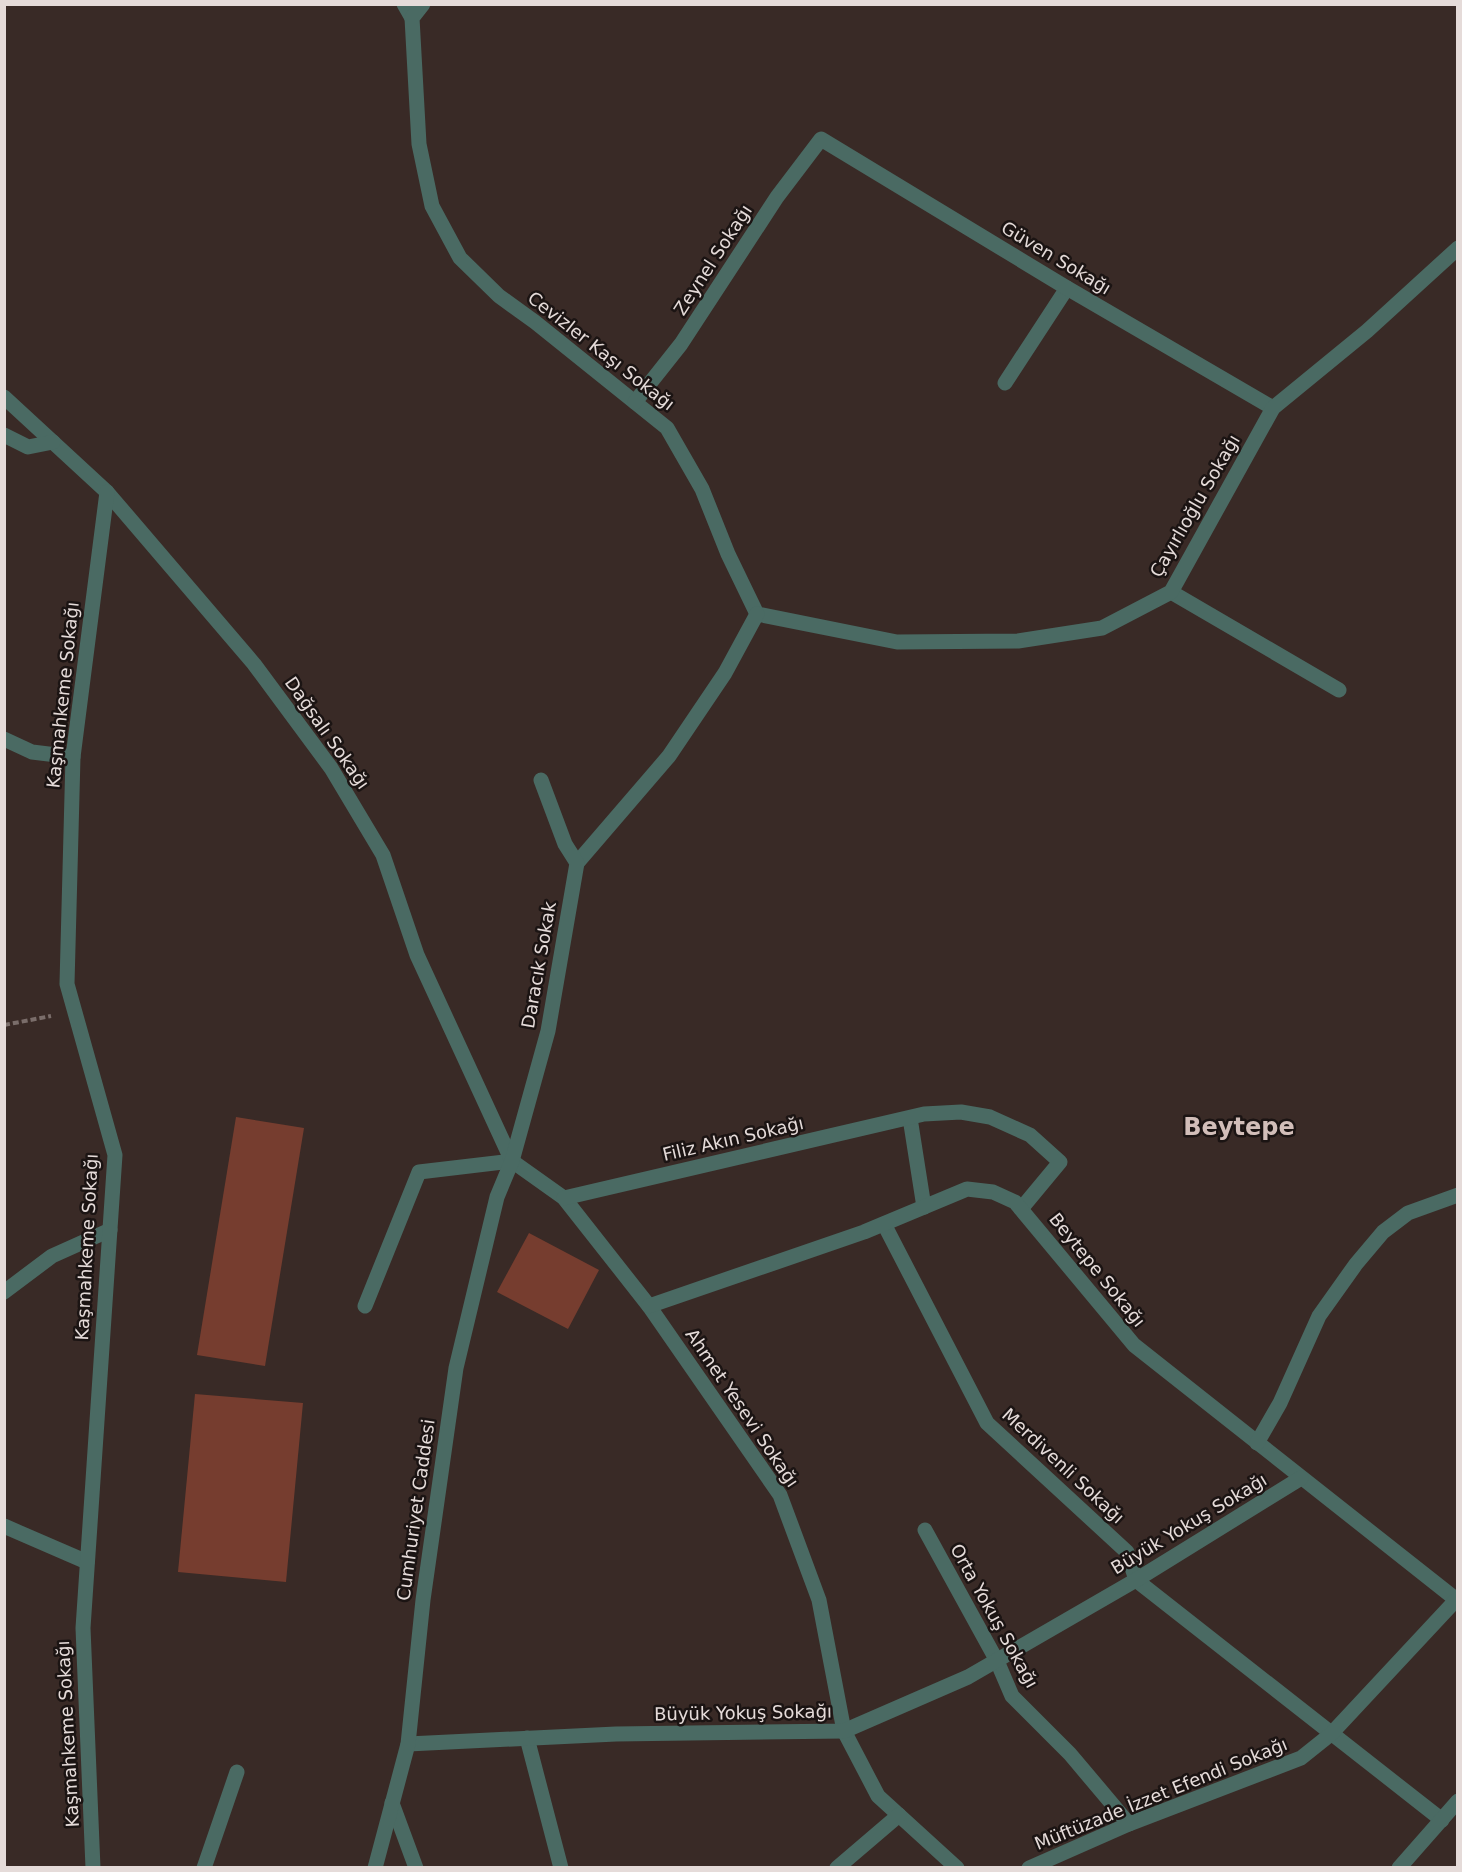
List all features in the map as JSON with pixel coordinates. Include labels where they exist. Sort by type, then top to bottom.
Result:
[{"type":"street","name":"Cevizler Kaşı Sokağı","points":[[423,4],[408,11],[419,144],[432,206],[460,258],[499,296],[667,428],[702,489],[728,554],[757,614]]},
{"type":"street","name":"Zeynel Sokağı","points":[[635,402],[681,344],[777,197],[821,139]]},
{"type":"street","name":"Güven Sokağı","points":[[821,139],[1066,288],[1273,408]]},
{"type":"street","name":"Çayırlıoğlu Sokağı","points":[[757,614],[897,642],[1018,641],[1102,628],[1171,592],[1273,408],[1367,331],[1458,248]]},
{"type":"street","points":[[1005,383],[1066,288]]},
{"type":"street","name":"Dağsalı Sokağı","points":[[4,397],[107,492],[254,664],[331,768],[383,855],[417,955],[512,1161]]},
{"type":"street","points":[[4,435],[28,447],[53,442]]},
{"type":"street","name":"Kaşmahkeme Sokağı","points":[[93,1868],[83,1628],[115,1155],[67,984],[73,757],[107,492]]},
{"type":"street","points":[[1171,592],[1339,690]]},
{"type":"street","points":[[541,780],[566,844],[577,862],[669,756],[725,673],[757,614]]},
{"type":"street","points":[[4,739],[32,752],[73,757]]},
{"type":"street","name":"Daracık Sokak","points":[[512,1161],[548,1032],[577,862]]},
{"type":"street","name":"Filiz Akın Sokağı","points":[[564,1198],[924,1114],[961,1112],[990,1117],[1030,1135],[1060,1162],[1021,1209]]},
{"type":"street","points":[[910,1118],[924,1207]]},
{"type":"street","points":[[365,1306],[419,1173],[512,1161]]},
{"type":"street","name":"Ahmet Yesevi Sokağı","points":[[512,1161],[564,1198],[649,1306],[780,1495],[819,1600],[844,1731],[878,1796],[957,1868]]},
{"type":"street","name":"Cumhuriyet Caddesi","points":[[375,1868],[408,1744],[423,1600],[456,1368],[497,1197],[512,1161]]},
{"type":"street","name":"Beytepe Sokağı","points":[[649,1306],[884,1224],[967,1189],[993,1192],[1015,1202],[1134,1345],[1457,1600]]},
{"type":"street","points":[[1257,1443],[1281,1403],[1319,1316],[1356,1264],[1383,1232],[1408,1213],[1458,1195]]},
{"type":"street","name":"Merdivenli Sokağı","points":[[884,1224],[987,1423],[1127,1552],[1136,1580]]},
{"type":"street","points":[[4,1292],[52,1256],[110,1230]]},
{"type":"street","name":"Büyük Yokuş Sokağı","points":[[408,1744],[616,1734],[844,1731],[968,1677],[997,1661],[1136,1580],[1301,1478]]},
{"type":"street","points":[[4,1526],[87,1562]]},
{"type":"street","name":"Orta Yokuş Sokağı","points":[[925,1530],[997,1661],[1012,1696],[1070,1754],[1129,1824]]},
{"type":"street","points":[[1136,1580],[1442,1821]]},
{"type":"street","name":"Müftüzade İzzet Efendi Sokağı","points":[[1029,1868],[1129,1824],[1301,1758],[1331,1734],[1457,1600]]},
{"type":"street","points":[[526,1738],[561,1868]]},
{"type":"street","points":[[204,1868],[237,1772]]},
{"type":"street","points":[[1399,1868],[1458,1801]]},
{"type":"street","points":[[392,1803],[416,1868]]},
{"type":"street","points":[[837,1868],[899,1815]]},
{"type":"path","points":[[4,1026],[75,1011]]},
{"type":"building","points":[[236,1117],[304,1128],[265,1366],[197,1355]]},
{"type":"building","points":[[529,1233],[599,1270],[568,1329],[497,1292]]},
{"type":"building","points":[[195,1394],[303,1403],[286,1582],[178,1572]]},
{"type":"district","name":"Beytepe","points":[[1239,1127]]}]
